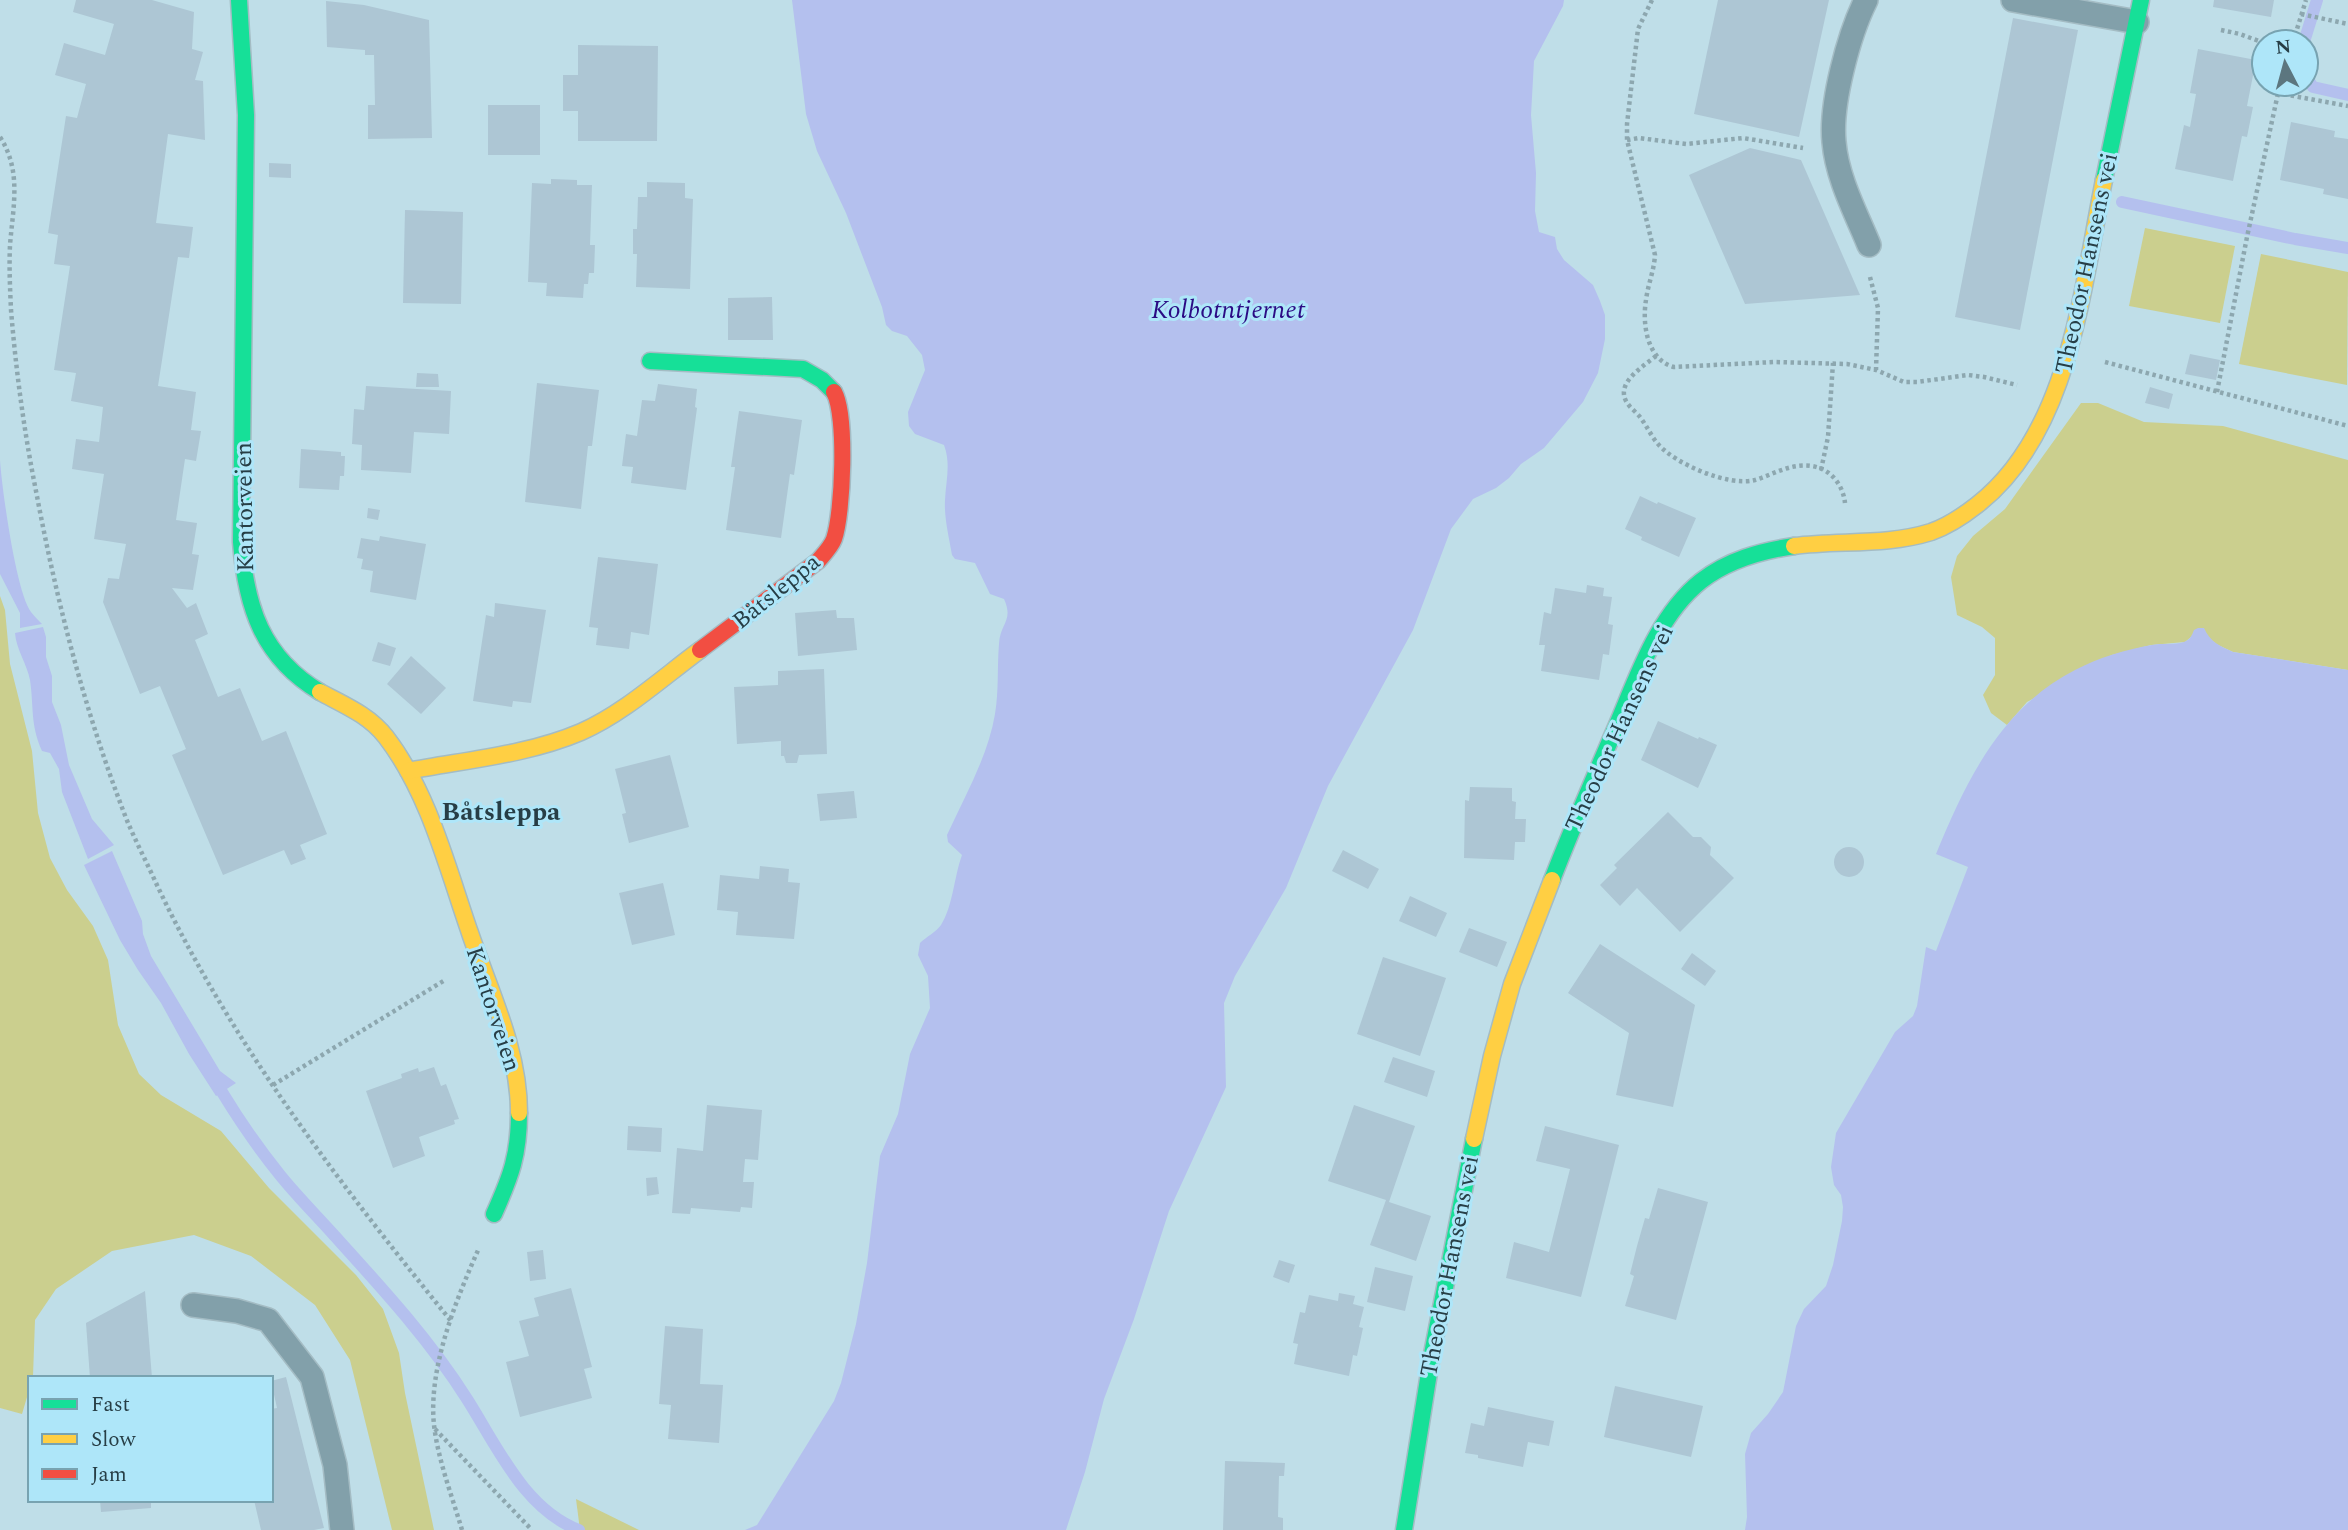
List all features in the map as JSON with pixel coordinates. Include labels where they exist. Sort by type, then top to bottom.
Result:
[{"type":"street","name":"Kantorveien","points":[[239,0],[246,115],[241,542],[245,589],[259,628],[291,670],[308,684],[354,709],[384,734],[408,771],[431,826],[512,1049],[519,1096],[520,1127],[513,1171],[494,1214]]},
{"type":"street","name":"Theodor Hansens vei","points":[[1404,1530],[1419,1418],[1491,1056],[1513,980],[1567,839],[1655,644],[1684,598],[1700,583],[1741,557],[1797,545],[1900,540],[1924,534],[1970,510],[1989,496],[2013,471],[2035,440],[2055,396],[2069,352],[2139,11]]},
{"type":"street","name":"Båtsleppa","points":[[408,771],[524,749],[583,731],[620,710],[818,561],[834,541],[840,516],[841,423],[836,396],[819,378],[803,369],[650,361]]},
{"type":"lane","points":[[1866,0],[1852,31],[1833,125],[1834,144],[1843,180],[1869,245]]},
{"type":"lane","points":[[2013,0],[2139,11]]},
{"type":"lane","points":[[193,1305],[237,1311],[268,1320],[312,1377],[335,1465],[342,1530]]},
{"type":"path","points":[[1652,0],[1638,29],[1626,124],[1627,140],[1655,255],[1646,300],[1646,320],[1650,344],[1656,356],[1667,365],[1682,367],[1774,362],[1833,363],[1876,370],[1904,382],[1958,376],[1984,377],[2055,396]]},
{"type":"path","points":[[2298,28],[2306,0]]},
{"type":"path","points":[[2304,14],[2348,24]]},
{"type":"path","points":[[2221,30],[2250,38]]},
{"type":"path","points":[[2217,392],[2276,98]]},
{"type":"path","points":[[2304,98],[2348,106]]},
{"type":"path","points":[[0,137],[11,159],[15,178],[10,281],[15,355],[26,439],[50,566],[76,669],[127,819],[170,912],[230,1020],[333,1171],[451,1321]]},
{"type":"path","points":[[1627,140],[1639,138],[1686,144],[1747,138],[1796,148],[1834,144]]},
{"type":"path","points":[[1874,288],[1878,308],[1876,370]]},
{"type":"path","points":[[2069,352],[2348,426]]},
{"type":"path","points":[[1656,356],[1631,378],[1624,393],[1625,400],[1642,419],[1659,446],[1687,465],[1737,481],[1749,481],[1798,466],[1813,466],[1829,473],[1838,482],[1844,495],[1848,542]]},
{"type":"path","points":[[1821,470],[1828,437],[1833,363]]},
{"type":"path","points":[[273,1085],[452,975],[466,987],[488,984]]},
{"type":"path","points":[[462,1530],[434,1429],[432,1405],[436,1376],[461,1290],[494,1214]]},
{"type":"path","points":[[434,1429],[532,1530]]},
{"type":"green space","points":[[2145,228],[2235,246],[2220,323],[2129,306]]},
{"type":"green space","points":[[2261,254],[2348,272],[2347,385],[2239,364]]},
{"type":"green space","points":[[2081,403],[2098,403],[2144,422],[2223,426],[2348,460],[2348,670],[2233,652],[2208,637],[2191,637],[2185,642],[2151,645],[2112,655],[2027,702],[2007,725],[1991,713],[1983,695],[1995,675],[1995,638],[1982,627],[1957,615],[1951,577],[1957,556],[1973,536],[2005,509]]},
{"type":"green space","points":[[0,596],[5,610],[10,664],[32,751],[38,813],[50,858],[67,890],[93,926],[108,960],[118,1025],[139,1074],[161,1095],[221,1131],[269,1188],[356,1275],[383,1309],[399,1353],[434,1530],[392,1530],[350,1360],[315,1305],[251,1256],[194,1235],[112,1251],[56,1289],[35,1320],[33,1376],[28,1376],[28,1394],[22,1414],[0,1408]]},
{"type":"green space","points":[[576,1499],[639,1530],[580,1530]]},
{"type":"water","name":"Kolbotntjernet","points":[[792,0],[1564,0],[1534,61],[1531,115],[1536,173],[1535,211],[1539,232],[1555,237],[1557,249],[1564,260],[1593,285],[1600,301],[1605,315],[1605,339],[1598,373],[1583,402],[1544,448],[1521,464],[1496,488],[1473,499],[1451,529],[1413,630],[1328,786],[1286,888],[1235,976],[1224,1003],[1226,1087],[1169,1211],[1134,1319],[1104,1399],[1066,1530],[745,1530],[757,1525],[834,1401],[841,1383],[856,1324],[867,1263],[880,1156],[898,1114],[910,1054],[930,1008],[928,976],[918,955],[920,943],[941,925],[951,900],[962,855],[948,842],[947,835],[975,776],[992,730],[997,697],[1000,637],[1008,612],[1004,599],[990,594],[975,563],[955,559],[952,555],[945,514],[948,465],[944,445],[915,434],[909,426],[908,412],[925,370],[922,355],[907,336],[892,331],[886,325],[882,307],[846,213],[817,151],[806,114]]},
{"type":"water","points":[[0,460],[20,584],[31,612],[42,624],[20,628],[20,613],[0,574]]},
{"type":"water","points":[[43,627],[46,657],[52,676],[52,702],[61,725],[69,765],[92,819],[114,845],[88,859],[62,792],[59,769],[50,753],[42,751],[38,741],[30,680],[16,639],[15,633]]},
{"type":"water","points":[[2198,628],[2204,628],[2212,640],[2233,652],[2348,670],[2348,1530],[1745,1530],[1745,1454],[1751,1433],[1783,1392],[1796,1326],[1804,1309],[1826,1286],[1833,1265],[1843,1207],[1841,1195],[1834,1185],[1831,1167],[1836,1133],[1895,1032],[1913,1016],[1926,947],[1936,951],[1968,867],[1936,854],[1960,799],[1989,748],[2007,725],[2026,704],[2049,686],[2075,670],[2113,654],[2152,645],[2184,642]]},
{"type":"water","points":[[112,851],[142,921],[143,934],[151,956],[220,1071],[236,1083],[216,1096],[120,940],[84,865]]},
{"type":"building","points":[[76,0],[152,0],[194,12],[192,49],[203,52],[195,80],[203,81],[205,140],[168,134],[156,223],[193,227],[189,258],[178,257],[158,386],[196,392],[191,430],[201,431],[196,461],[185,459],[176,520],[197,523],[192,554],[199,555],[193,590],[172,588],[187,608],[196,603],[208,634],[195,640],[218,697],[240,688],[262,741],[286,731],[327,834],[300,845],[306,859],[291,865],[284,850],[223,875],[172,755],[186,749],[160,686],[140,694],[103,602],[108,578],[119,579],[126,544],[94,539],[104,474],[72,469],[76,439],[99,442],[103,407],[71,401],[76,373],[54,370],[70,266],[54,264],[58,235],[48,233],[66,116],[77,118],[86,84],[55,75],[64,43],[105,55],[114,24],[73,12]]},
{"type":"building","points":[[1718,0],[1829,0],[1799,137],[1694,114]]},
{"type":"building","points":[[2214,0],[2274,0],[2271,17],[2213,7]]},
{"type":"building","points":[[326,1],[364,5],[429,20],[432,138],[368,139],[368,105],[375,105],[374,55],[365,55],[365,50],[327,47]]},
{"type":"building","points":[[2013,18],[2078,30],[2020,330],[1955,317]]},
{"type":"building","points":[[578,45],[658,46],[657,141],[578,141],[578,111],[563,111],[563,75],[578,75]]},
{"type":"building","points":[[2198,49],[2250,59],[2247,106],[2253,107],[2247,137],[2242,136],[2233,181],[2175,169],[2184,125],[2190,127],[2196,94],[2190,93]]},
{"type":"building","points":[[488,105],[540,105],[540,155],[488,155]]},
{"type":"building","points":[[2291,122],[2335,131],[2334,137],[2348,139],[2348,199],[2323,194],[2324,189],[2280,180]]},
{"type":"building","points":[[1750,148],[1801,160],[1860,295],[1745,304],[1689,175]]},
{"type":"building","points":[[269,163],[291,164],[291,178],[269,177]]},
{"type":"building","points":[[551,179],[577,180],[577,185],[592,185],[590,245],[595,245],[594,273],[589,273],[588,284],[584,284],[583,298],[546,296],[547,283],[528,282],[532,183],[551,184]]},
{"type":"building","points":[[647,182],[685,183],[685,198],[693,199],[690,289],[636,287],[637,254],[633,254],[633,229],[637,229],[638,197],[647,197]]},
{"type":"building","points":[[405,210],[463,212],[461,304],[403,303]]},
{"type":"building","points":[[772,297],[773,340],[728,340],[728,298]]},
{"type":"building","points":[[2190,354],[2220,360],[2216,380],[2185,374]]},
{"type":"building","points":[[417,373],[438,374],[439,387],[416,387]]},
{"type":"building","points":[[537,383],[599,390],[592,446],[588,446],[581,509],[525,502]]},
{"type":"building","points":[[658,384],[697,389],[686,490],[631,483],[633,467],[622,466],[626,434],[637,436],[642,400],[655,401]]},
{"type":"building","points":[[366,386],[451,391],[449,434],[414,432],[411,473],[361,470],[362,445],[352,444],[354,409],[364,410]]},
{"type":"building","points":[[2150,387],[2173,394],[2169,409],[2145,403]]},
{"type":"building","points":[[739,411],[802,420],[794,475],[790,474],[781,538],[726,530],[735,467],[731,467]]},
{"type":"building","points":[[301,449],[341,452],[341,456],[345,456],[344,476],[340,476],[339,490],[299,488]]},
{"type":"building","points":[[1640,496],[1696,518],[1679,557],[1641,540],[1642,537],[1625,529]]},
{"type":"building","points":[[368,508],[380,510],[378,520],[367,518]]},
{"type":"building","points":[[380,536],[426,544],[416,600],[370,592],[373,571],[361,569],[363,559],[357,558],[361,538],[379,541]]},
{"type":"building","points":[[598,557],[658,564],[649,635],[631,632],[629,649],[596,645],[598,628],[589,627]]},
{"type":"building","points":[[1587,585],[1604,588],[1603,596],[1612,597],[1608,624],[1613,625],[1609,655],[1603,654],[1599,680],[1541,671],[1545,645],[1539,645],[1544,612],[1551,614],[1555,588],[1586,593]]},
{"type":"building","points":[[495,603],[546,610],[531,703],[513,701],[512,707],[473,701],[486,615],[494,617]]},
{"type":"building","points":[[836,610],[837,618],[854,618],[857,650],[798,656],[795,613]]},
{"type":"building","points":[[378,642],[396,648],[390,666],[372,661]]},
{"type":"building","points":[[411,656],[446,688],[421,714],[387,684]]},
{"type":"building","points":[[824,669],[827,754],[799,755],[797,763],[786,763],[784,756],[781,756],[781,741],[737,744],[734,687],[778,685],[778,671]]},
{"type":"building","points":[[1658,721],[1717,745],[1698,788],[1641,760]]},
{"type":"building","points":[[670,755],[689,827],[629,843],[622,814],[626,813],[615,769]]},
{"type":"building","points":[[1470,787],[1512,788],[1512,801],[1516,802],[1515,819],[1526,819],[1525,842],[1515,842],[1514,860],[1464,858],[1465,800],[1469,801]]},
{"type":"building","points":[[854,791],[857,818],[820,821],[817,794]]},
{"type":"building","points":[[1668,812],[1693,837],[1701,837],[1711,847],[1710,855],[1734,878],[1680,932],[1637,888],[1620,906],[1600,885],[1617,868],[1614,865]]},
{"type":"building","points":[[1849,847],[1855,848],[1863,856],[1863,868],[1855,876],[1849,877],[1843,876],[1835,868],[1834,862],[1835,856],[1843,848]]},
{"type":"building","points":[[1343,850],[1379,869],[1368,889],[1332,871]]},
{"type":"building","points":[[760,866],[789,869],[788,882],[800,883],[794,939],[736,935],[738,912],[717,910],[720,875],[759,879]]},
{"type":"building","points":[[663,883],[675,935],[632,945],[619,893]]},
{"type":"building","points":[[1410,896],[1447,913],[1436,937],[1399,921]]},
{"type":"building","points":[[1469,928],[1507,942],[1497,967],[1459,952]]},
{"type":"building","points":[[1600,944],[1695,1005],[1673,1107],[1616,1095],[1629,1033],[1568,993]]},
{"type":"building","points":[[1692,953],[1716,971],[1705,986],[1681,969]]},
{"type":"building","points":[[1383,957],[1446,978],[1420,1056],[1357,1034]]},
{"type":"building","points":[[1393,1057],[1435,1071],[1427,1097],[1384,1082]]},
{"type":"building","points":[[434,1067],[441,1086],[446,1084],[459,1119],[454,1120],[455,1124],[419,1137],[425,1156],[393,1168],[366,1091],[402,1078],[401,1074],[418,1068],[419,1072]]},
{"type":"building","points":[[707,1105],[762,1110],[758,1160],[745,1159],[743,1182],[754,1182],[752,1208],[741,1207],[740,1212],[691,1208],[690,1214],[672,1213],[677,1148],[703,1151]]},
{"type":"building","points":[[1354,1105],[1415,1126],[1389,1202],[1431,1216],[1416,1261],[1370,1245],[1386,1200],[1328,1181]]},
{"type":"building","points":[[628,1126],[662,1128],[661,1152],[627,1150]]},
{"type":"building","points":[[1545,1126],[1619,1145],[1581,1297],[1506,1278],[1514,1242],[1549,1252],[1570,1169],[1536,1161]]},
{"type":"building","points":[[657,1177],[659,1194],[647,1196],[646,1178]]},
{"type":"building","points":[[1658,1188],[1708,1202],[1676,1320],[1625,1306],[1634,1276],[1630,1274],[1637,1246]]},
{"type":"building","points":[[543,1250],[546,1279],[530,1281],[527,1252]]},
{"type":"building","points":[[1279,1260],[1295,1265],[1289,1283],[1273,1277]]},
{"type":"building","points":[[1375,1267],[1413,1276],[1405,1311],[1367,1302]]},
{"type":"building","points":[[571,1288],[592,1367],[584,1369],[592,1398],[520,1417],[506,1362],[529,1356],[519,1321],[539,1316],[534,1298]]},
{"type":"building","points":[[145,1291],[152,1376],[90,1376],[86,1323]]},
{"type":"building","points":[[1339,1293],[1355,1296],[1353,1304],[1364,1307],[1359,1327],[1363,1328],[1357,1356],[1353,1355],[1349,1376],[1294,1364],[1298,1344],[1293,1343],[1300,1312],[1305,1313],[1309,1295],[1338,1301]]},
{"type":"building","points":[[665,1326],[703,1329],[700,1384],[723,1385],[719,1443],[668,1439],[671,1405],[659,1404]]},
{"type":"building","points":[[286,1377],[324,1528],[261,1530],[254,1502],[273,1502],[273,1409],[277,1408],[273,1380]]},
{"type":"building","points":[[1615,1386],[1703,1406],[1691,1457],[1604,1437]]},
{"type":"building","points":[[1488,1407],[1554,1421],[1549,1446],[1528,1442],[1523,1467],[1465,1453],[1471,1423],[1484,1426]]},
{"type":"building","points":[[1225,1461],[1285,1463],[1284,1476],[1279,1476],[1278,1517],[1283,1518],[1283,1530],[1223,1530]]},
{"type":"building","points":[[100,1502],[163,1502],[151,1503],[151,1508],[101,1512]]},
{"type":"waterway","points":[[2308,28],[2317,0]]},
{"type":"waterway","points":[[2320,89],[2348,95]]},
{"type":"waterway","points":[[2122,202],[2348,248]]},
{"type":"waterway","points":[[222,1092],[280,1175],[421,1334],[527,1492],[560,1520],[579,1530]]},
{"type":"traffic: fast","points":[[239,0],[246,115],[241,542],[243,566],[253,609],[271,646],[284,663],[320,692]]},
{"type":"traffic: fast","points":[[2104,180],[2141,0]]},
{"type":"traffic: fast","points":[[650,361],[803,369],[822,380],[834,392]]},
{"type":"traffic: fast","points":[[1552,880],[1641,668],[1672,612],[1701,581],[1722,567],[1757,554],[1794,546]]},
{"type":"traffic: fast","points":[[494,1214],[513,1165],[519,1113]]},
{"type":"traffic: fast","points":[[1404,1530],[1432,1354],[1474,1139]]},
{"type":"traffic: slow","points":[[1794,546],[1880,541],[1931,532],[1972,509],[2008,475],[2033,439],[2052,399],[2067,356],[2079,311],[2104,180]]},
{"type":"traffic: slow","points":[[408,771],[518,752],[581,732],[628,705],[700,650]]},
{"type":"traffic: slow","points":[[320,692],[356,711],[379,729],[414,782],[435,831],[509,1043],[518,1089],[519,1113]]},
{"type":"traffic: slow","points":[[1474,1139],[1492,1056],[1512,984],[1552,880]]},
{"type":"traffic: jam","points":[[700,650],[818,561],[833,542],[840,508],[842,464],[841,421],[834,392]]},
{"type":"district","name":"Båtsleppa","points":[[501,811]]}]
